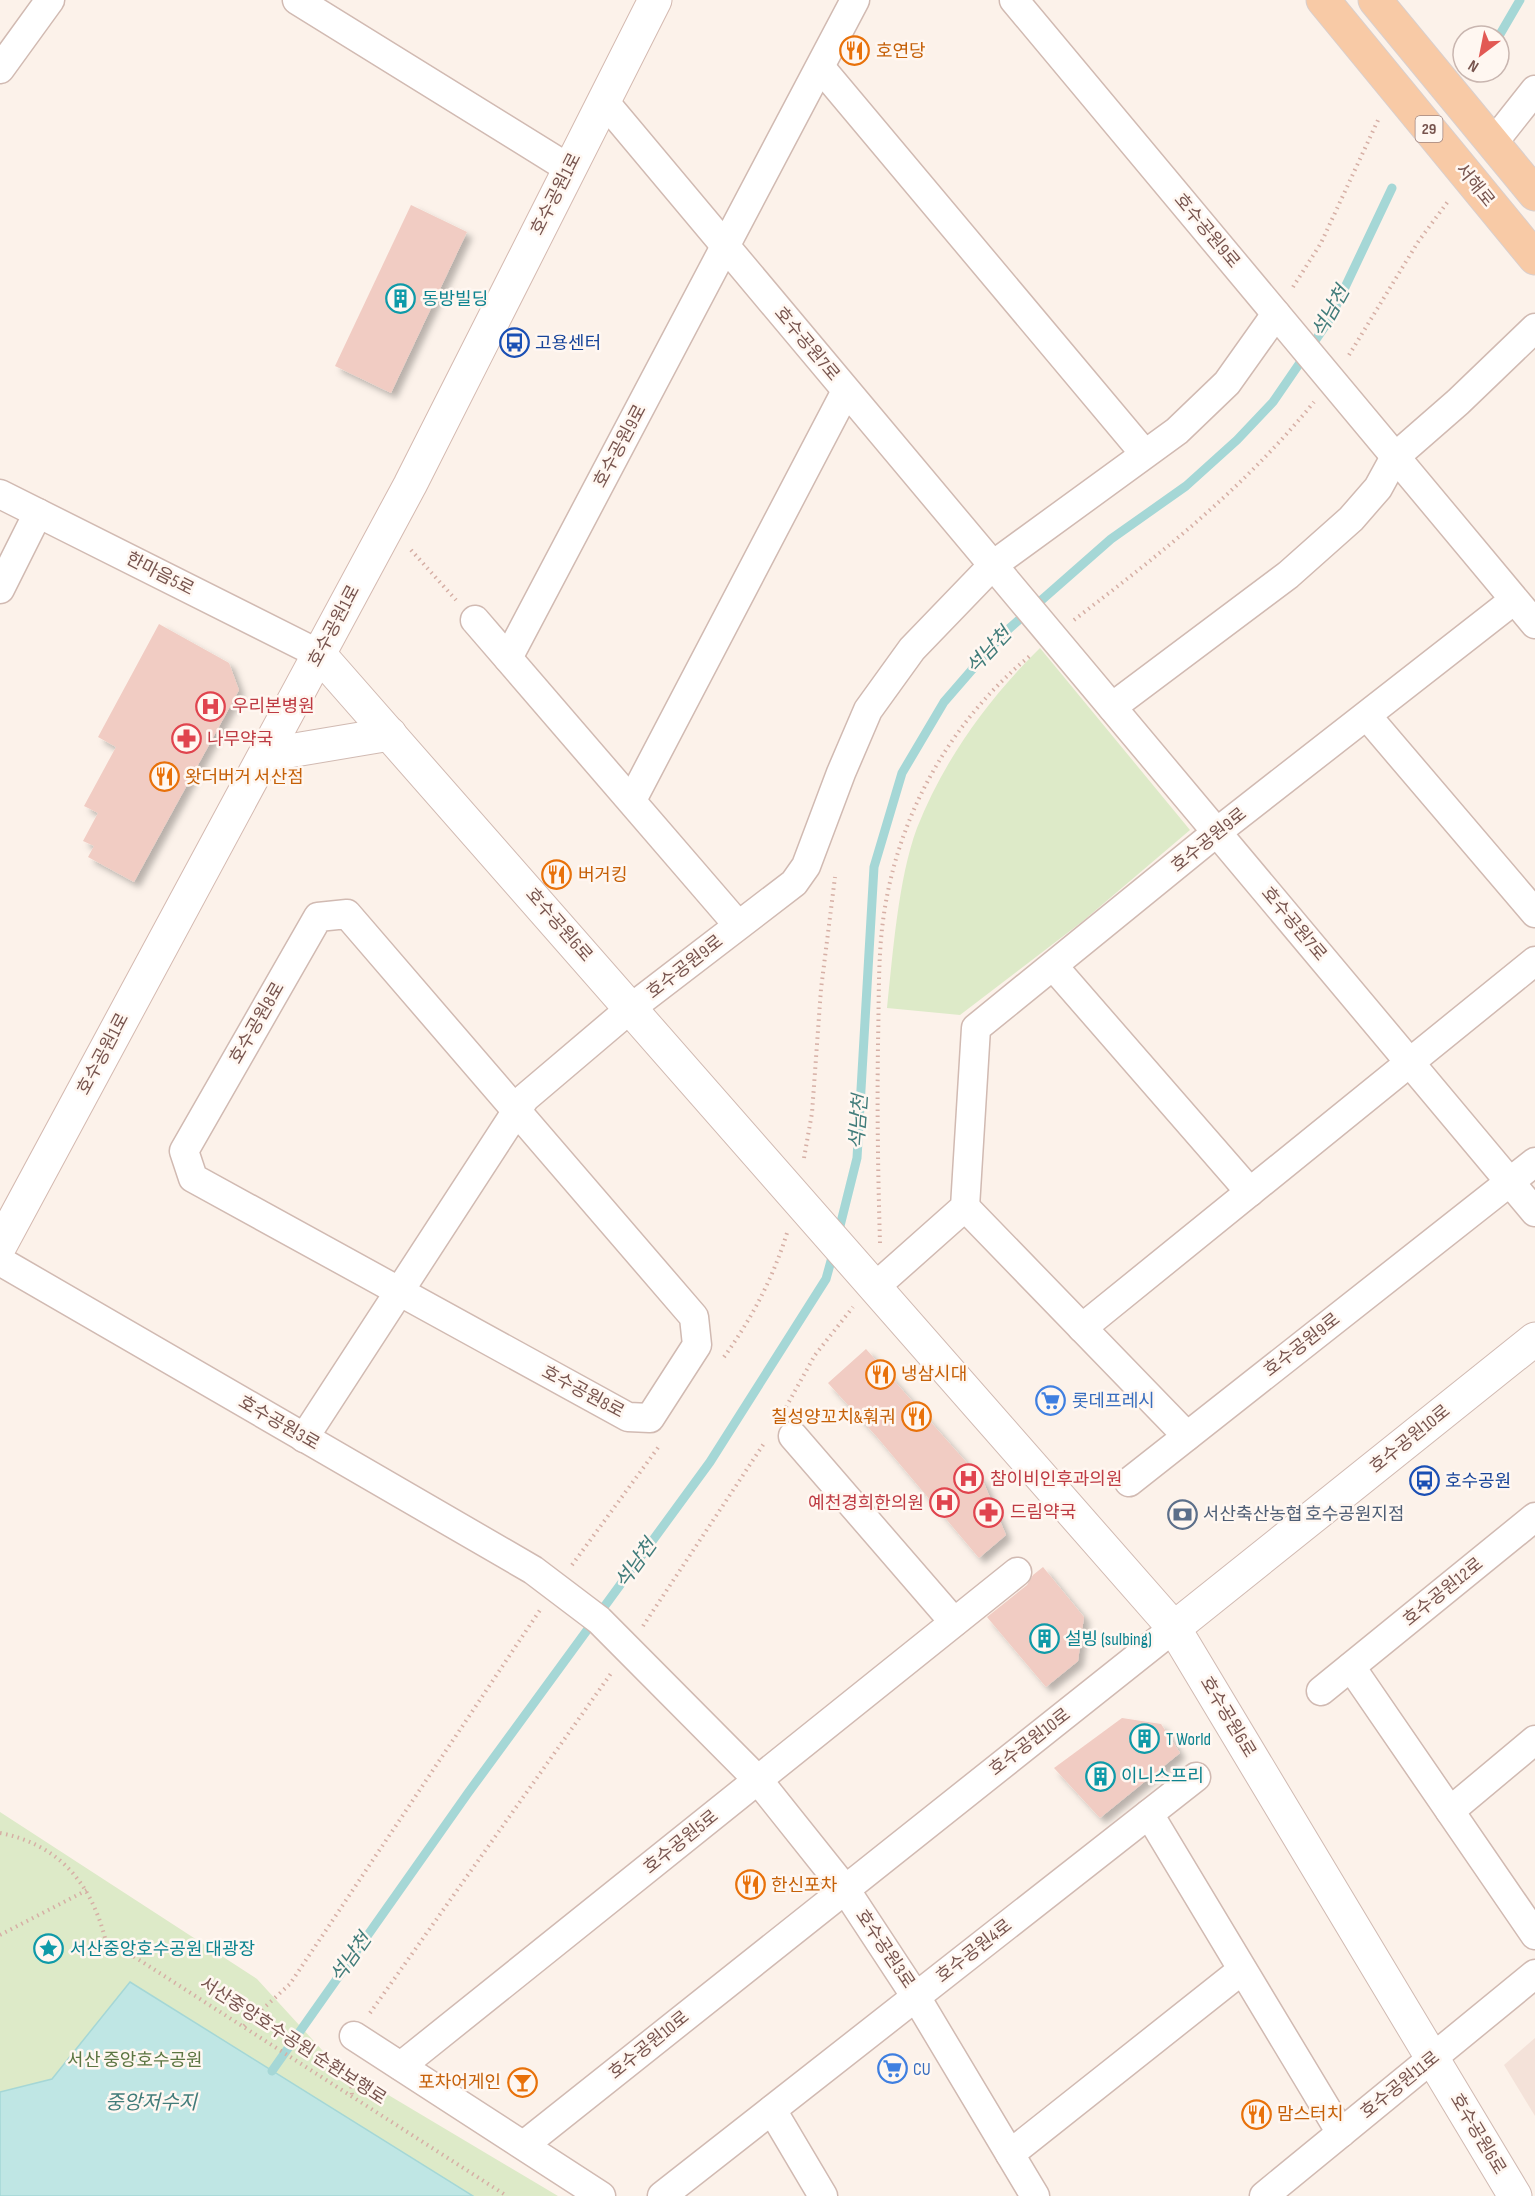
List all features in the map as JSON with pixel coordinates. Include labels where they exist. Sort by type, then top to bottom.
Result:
[{"type":"main road","name":"서해로","points":[[1323,0],[1535,258]]},
{"type":"main road","name":"29","points":[[1375,0],[1535,194]]},
{"type":"street","points":[[0,69],[50,0]]},
{"type":"street","points":[[297,0],[568,168]]},
{"type":"street","name":"호수공원1로","points":[[0,1246],[388,525],[655,0]]},
{"type":"street","name":"호수공원9로","points":[[738,925],[508,658],[855,0]]},
{"type":"street","name":"호수공원9로","points":[[631,1008],[794,883],[806,866],[841,773],[868,710],[912,649],[993,565],[1177,431],[1227,383],[1276,314],[1014,0]]},
{"type":"street","points":[[821,68],[1144,453]]},
{"type":"street","points":[[1494,143],[1535,90]]},
{"type":"street","name":"호수공원7로","points":[[603,100],[1535,1212]]},
{"type":"street","points":[[1276,314],[1535,624]]},
{"type":"street","points":[[1112,707],[1297,567],[1358,511],[1378,488],[1395,457],[1458,402],[1535,328]]},
{"type":"street","points":[[632,800],[846,391]]},
{"type":"street","name":"한마음5로","points":[[0,494],[319,654]]},
{"type":"street","points":[[0,589],[38,513]]},
{"type":"street","name":"호수공원9로","points":[[965,1207],[976,1029],[1217,832],[1514,600]]},
{"type":"street","points":[[475,620],[508,658]]},
{"type":"street","name":"호수공원6로","points":[[319,654],[1174,1628],[1515,2196]]},
{"type":"street","points":[[1367,716],[1535,913]]},
{"type":"street","points":[[265,755],[390,734]]},
{"type":"street","name":"호수공원8로","points":[[347,914],[694,1317],[697,1345],[650,1418],[628,1417],[400,1292],[193,1178],[184,1151],[318,917],[347,914]]},
{"type":"street","points":[[1082,1328],[1535,961]]},
{"type":"street","points":[[1054,967],[1250,1192]]},
{"type":"street","points":[[304,1438],[525,1098],[631,1008]]},
{"type":"street","name":"호수공원9로","points":[[1129,1482],[1535,1162]]},
{"type":"street","points":[[875,1287],[965,1207],[1187,1436]]},
{"type":"street","name":"호수공원3로","points":[[0,1262],[533,1570],[599,1620],[758,1780],[845,1889],[916,1996],[1035,2196]]},
{"type":"street","name":"호수공원10로","points":[[524,2145],[1535,1339]]},
{"type":"street","points":[[781,1430],[954,1622]]},
{"type":"street","name":"호수공원12로","points":[[1321,1690],[1535,1517]]},
{"type":"street","name":"호수공원5로","points":[[401,2066],[1017,1572]]},
{"type":"street","points":[[1351,1667],[1535,1935]]},
{"type":"street","points":[[1450,1811],[1535,1740]]},
{"type":"street","name":"호수공원4로","points":[[662,2196],[1196,1777]]},
{"type":"street","points":[[1149,1814],[1341,2133]]},
{"type":"street","points":[[1010,2154],[1242,1970]]},
{"type":"street","name":"호수공원11로","points":[[1265,2196],[1535,1974]]},
{"type":"street","points":[[354,2036],[601,2196]]},
{"type":"street","points":[[772,2110],[823,2196]]},
{"type":"path","points":[[354,2036],[781,1430],[815,1355],[843,1315],[875,1287],[880,1249],[877,1164],[879,976],[882,928],[900,849],[924,785],[959,730],[992,690],[1053,636],[1177,541],[1263,463],[1332,381],[1418,242],[1468,177]]},
{"type":"path","points":[[388,525],[475,620]]},
{"type":"path","points":[[797,1198],[812,1113],[820,989],[836,870]]},
{"type":"path","points":[[244,2026],[290,1984],[555,1587]]},
{"type":"path","name":"서산중앙호수공원 순환보행로","points":[[0,1833],[15,1836],[52,1855],[71,1870],[87,1890],[100,1916],[105,1938],[507,2196]]},
{"type":"path","points":[[0,1935],[87,1890]]},
{"type":"shaded area","points":[[1535,2038],[1535,2116],[1504,2065]]},
{"type":"green space","points":[[1040,648],[1190,830],[1083,921],[960,1015],[887,1008],[901,893],[917,828],[940,778],[969,732],[1002,688]]},
{"type":"green space","name":"서산 중앙호수공원","points":[[0,1812],[257,1979],[333,2062],[558,2196],[0,2196]]},
{"type":"water","name":"중앙저수지","points":[[130,1982],[473,2196],[0,2196],[0,2092],[52,2079]]},
{"type":"building","name":"동방빌딩","points":[[411,205],[467,232],[391,393],[335,366]]},
{"type":"building","points":[[159,624],[229,663],[239,690],[134,882],[88,857],[94,846],[83,841],[98,813],[84,806],[116,747],[98,737]]},
{"type":"building","points":[[866,1349],[983,1481],[1006,1535],[979,1558],[877,1437],[828,1383]]},
{"type":"building","name":"설빙 (sulbing)","points":[[1043,1567],[1084,1617],[1078,1661],[1046,1687],[987,1617],[1027,1585],[1033,1575]]},
{"type":"building","points":[[1122,1718],[1161,1724],[1180,1753],[1100,1818],[1054,1768]]},
{"type":"waterway","name":"석남천","points":[[1506,24],[1520,0]]},
{"type":"waterway","name":"석남천","points":[[838,1234],[857,1158],[874,867],[902,773],[944,702],[1003,634],[1111,539],[1186,486],[1237,440],[1273,402],[1330,319],[1392,188]]},
{"type":"waterway","name":"석남천","points":[[272,2071],[468,1793],[710,1462],[826,1279],[834,1250]]},
{"type":"place","name":"호연당","points":[[855,51]]},
{"type":"place","name":"동방빌딩","points":[[401,299]]},
{"type":"place","name":"고용센터","points":[[514,343]]},
{"type":"place","name":"우리본병원","points":[[211,706]]},
{"type":"place","name":"나무약국","points":[[186,739]]},
{"type":"place","name":"왓더버거 서산점","points":[[164,777]]},
{"type":"place","name":"버거킹","points":[[557,875]]},
{"type":"place","name":"냉삼시대","points":[[880,1374]]},
{"type":"place","name":"롯데프레시","points":[[1051,1401]]},
{"type":"place","name":"칠성양꼬치&훠궈","points":[[917,1417]]},
{"type":"place","name":"참이비인후과의원","points":[[969,1479]]},
{"type":"place","name":"호수공원","points":[[1424,1481]]},
{"type":"place","name":"예천경희한의원","points":[[945,1503]]},
{"type":"place","name":"드림약국","points":[[989,1512]]},
{"type":"place","name":"서산축산농협 호수공원지점","points":[[1182,1514]]},
{"type":"place","name":"설빙 (sulbing)","points":[[1044,1639]]},
{"type":"place","name":"T World","points":[[1145,1739]]},
{"type":"place","name":"이니스프리","points":[[1100,1776]]},
{"type":"place","name":"한신포차","points":[[750,1885]]},
{"type":"place","name":"서산중앙호수공원 대광장","points":[[49,1949]]},
{"type":"place","name":"CU","points":[[892,2069]]},
{"type":"place","name":"포차어게인","points":[[522,2082]]},
{"type":"place","name":"맘스터치","points":[[1256,2114]]}]
